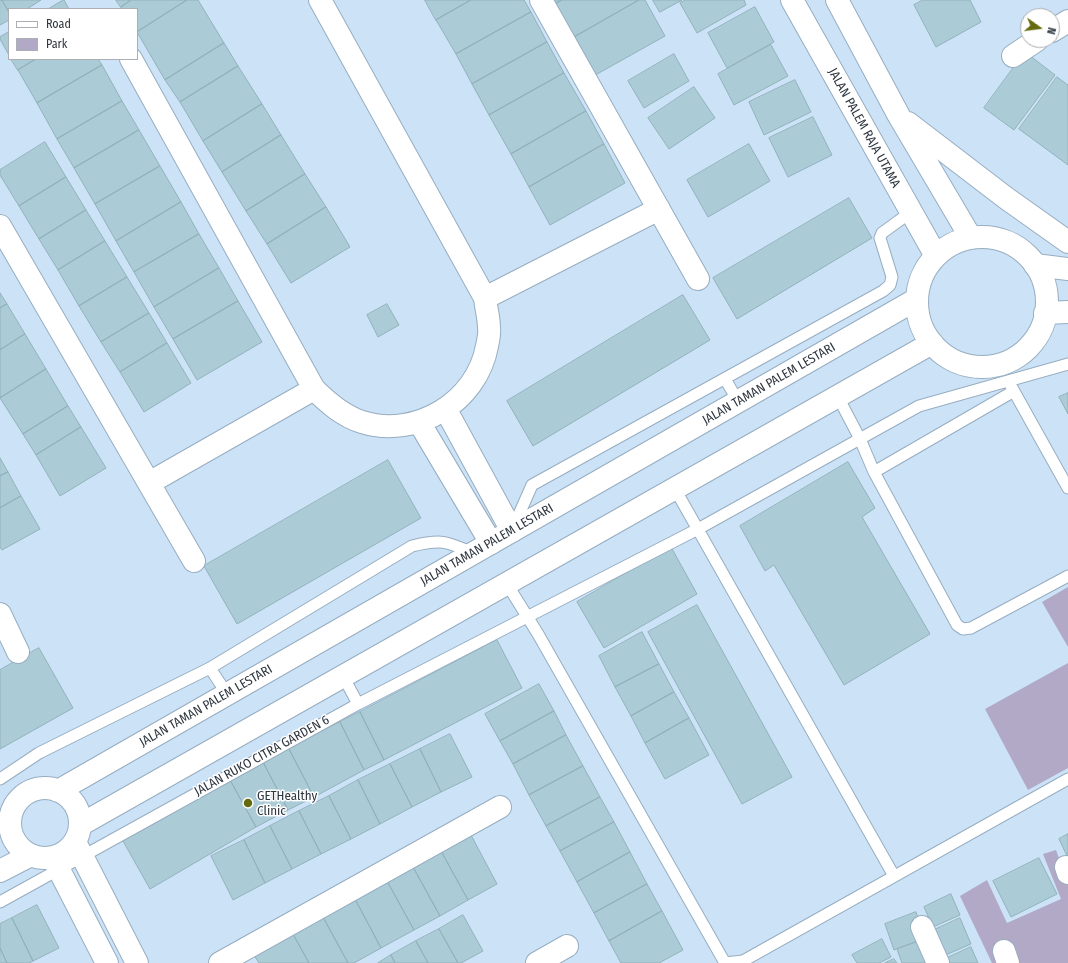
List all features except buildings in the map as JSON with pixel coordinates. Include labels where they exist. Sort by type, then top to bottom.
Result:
[{"type":"street","points":[[132,60],[314,389],[336,409],[362,422],[390,426],[419,422],[446,410],[469,388],[484,360],[490,329],[485,298],[320,0]]},
{"type":"street","points":[[541,0],[698,279]]},
{"type":"street","name":"JALAN PALEM RAJA UTAMA","points":[[792,0],[936,256]]},
{"type":"street","points":[[837,0],[899,116],[971,238]]},
{"type":"street","points":[[1013,56],[1026,48]]},
{"type":"street","points":[[899,116],[1006,198],[1068,242]]},
{"type":"street","points":[[485,298],[659,209]]},
{"type":"street","points":[[0,226],[194,561]]},
{"type":"street","points":[[987,237],[1003,240],[1018,248],[1035,265],[1045,288],[1045,312],[1040,328],[1032,342],[1020,354],[998,364],[982,367],[966,365],[951,359],[932,343],[920,323],[917,299],[923,276],[936,256],[952,244],[971,238],[987,237]]},
{"type":"street","points":[[1035,265],[1068,269]]},
{"type":"street","name":"JALAN TAMAN PALEM LESTARI","points":[[58,791],[917,299]]},
{"type":"street","points":[[1045,312],[1068,312]]},
{"type":"street","points":[[55,864],[65,852],[79,841],[344,676],[932,343]]},
{"type":"street","points":[[149,483],[314,389]]},
{"type":"street","points":[[446,410],[512,531]]},
{"type":"street","points":[[419,422],[482,548]]},
{"type":"street","points":[[0,614],[18,652]]},
{"type":"street","points":[[107,963],[55,864],[29,856],[23,852],[14,841],[5,822],[18,800],[30,792],[44,788],[58,791],[70,798],[74,804],[78,811],[79,841],[137,963]]},
{"type":"street","points":[[226,962],[500,808]]},
{"type":"street","points":[[0,872],[29,856]]},
{"type":"street","points":[[922,927],[938,963]]},
{"type":"street","points":[[537,963],[567,946]]},
{"type":"lane","points":[[512,531],[532,485],[883,291],[890,285],[892,277],[880,238],[882,233],[911,212]]},
{"type":"lane","name":"JALAN RUKO CITRA GARDEN 6","points":[[79,841],[358,704],[527,616],[698,530],[920,406],[1068,364]]},
{"type":"lane","points":[[724,379],[738,401]]},
{"type":"lane","points":[[1008,380],[1068,488]]},
{"type":"lane","points":[[874,472],[1014,391]]},
{"type":"lane","points":[[838,396],[860,439],[874,472],[957,625],[963,629],[972,628],[1068,576]]},
{"type":"lane","points":[[675,489],[894,876]]},
{"type":"lane","points":[[0,779],[39,753],[210,668],[412,546],[434,541],[482,548]]},
{"type":"lane","points":[[508,584],[726,963],[743,961],[1068,779]]},
{"type":"lane","points":[[210,668],[227,694]]},
{"type":"lane","points":[[344,676],[358,704]]},
{"type":"lane","points":[[0,902],[55,864]]},
{"type":"green space","points":[[1068,587],[1068,647],[1042,602]]},
{"type":"green space","points":[[1068,663],[1068,768],[1028,790],[985,709]]},
{"type":"green space","points":[[1056,850],[1068,884],[1068,963],[992,963],[960,896],[987,880],[1007,923],[1061,899],[1043,854]]},
{"type":"place","name":"GETHealthy Clinic","points":[[248,803]]}]
